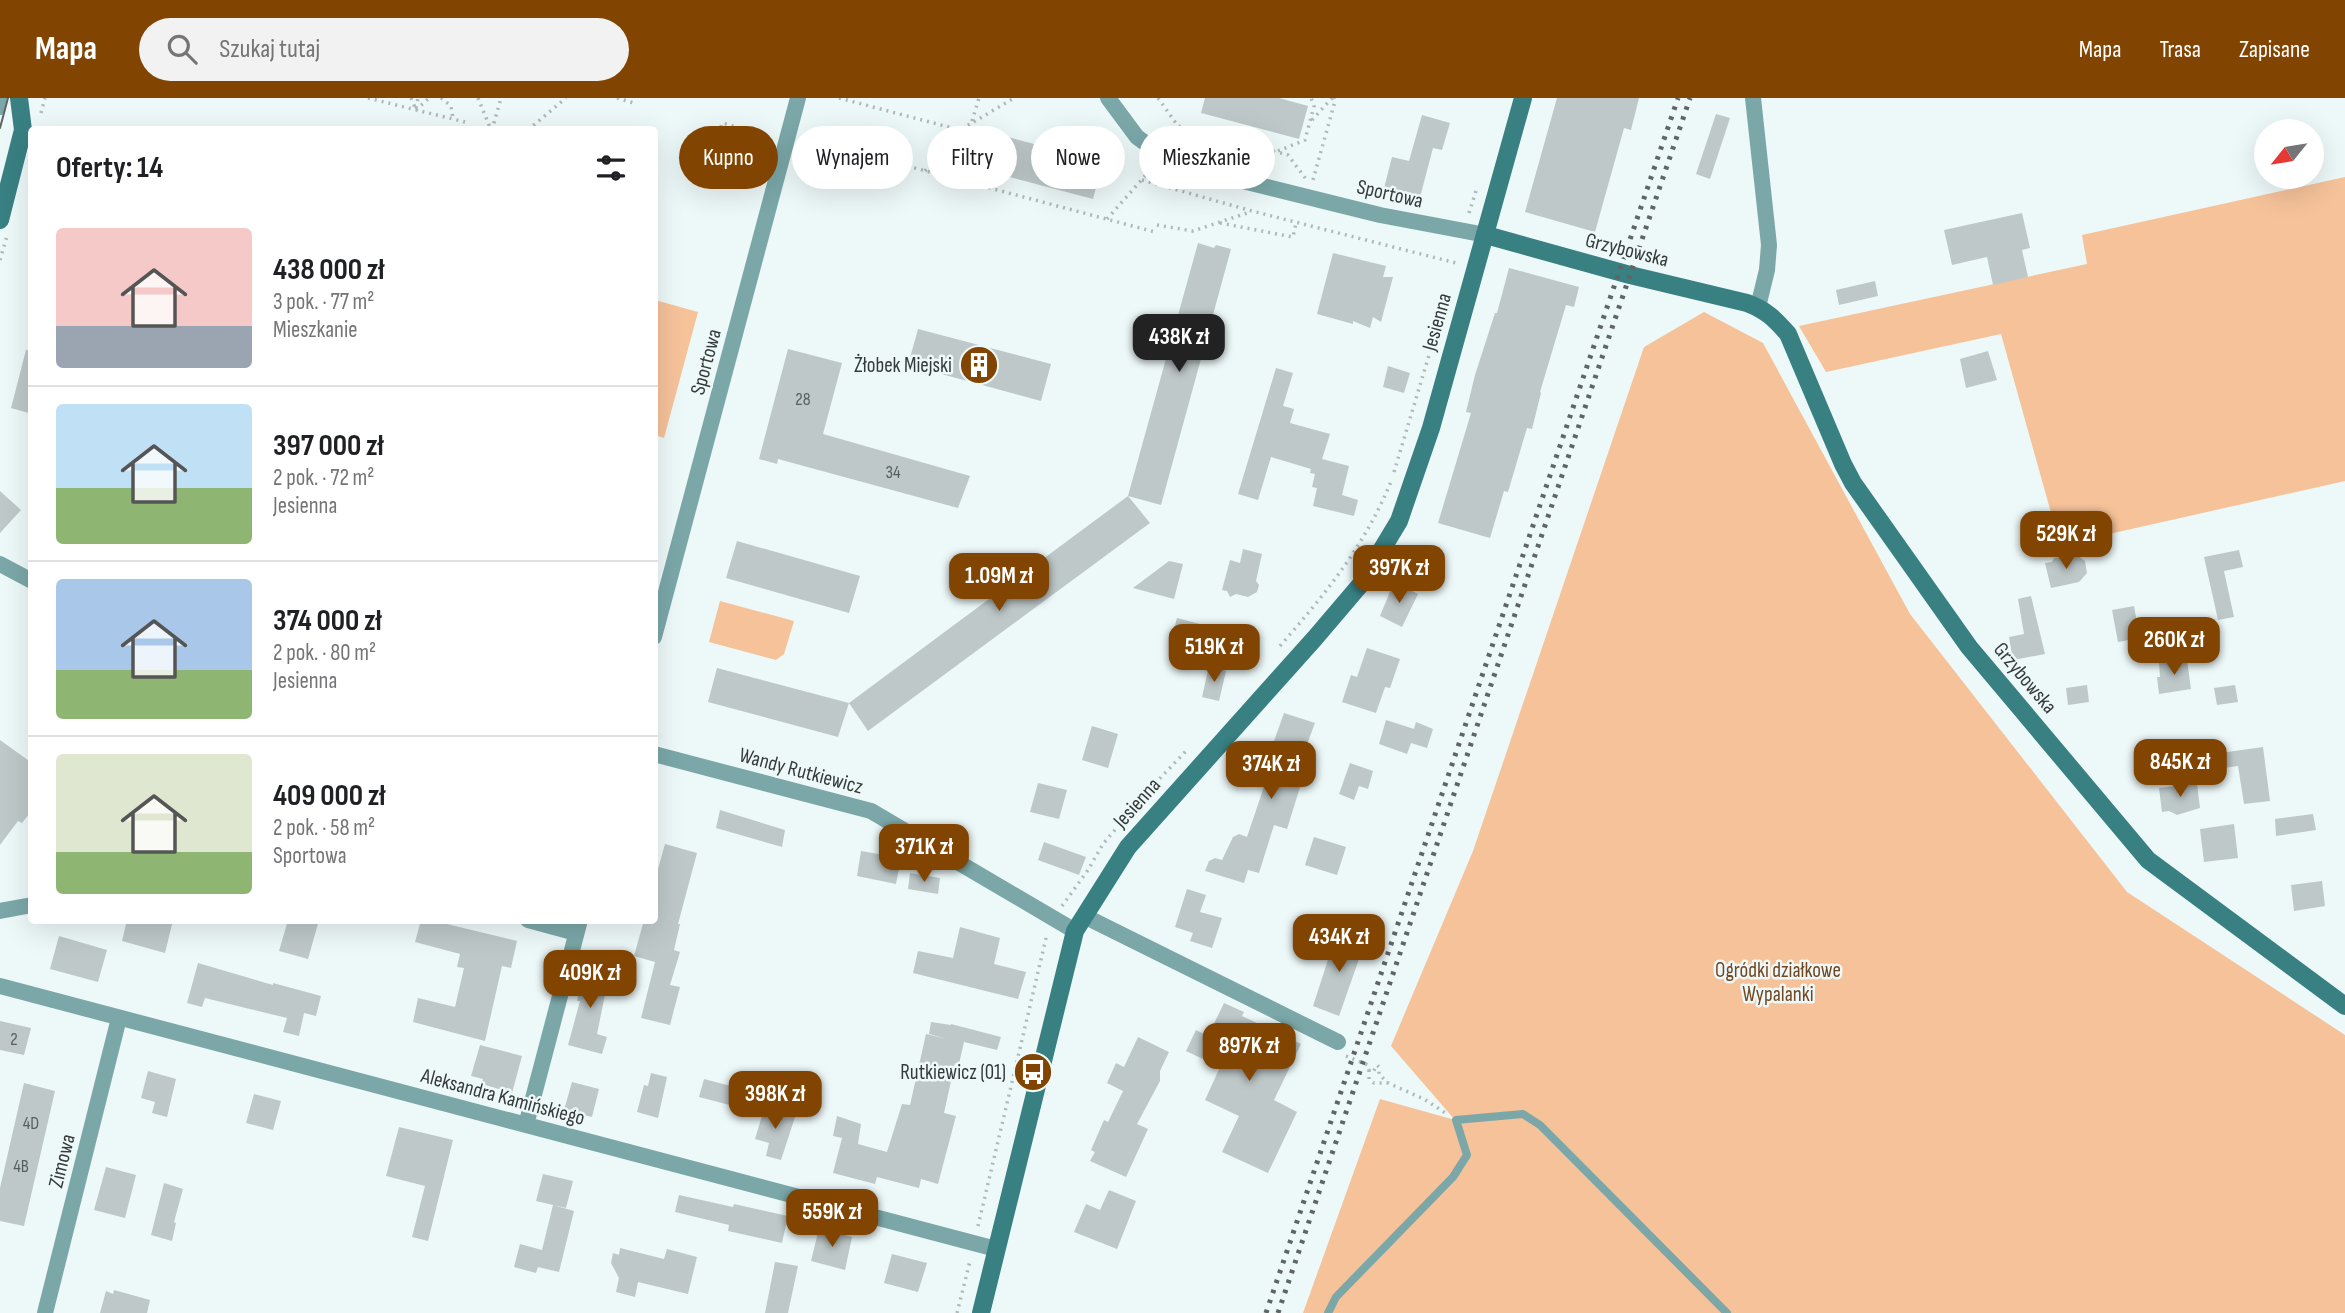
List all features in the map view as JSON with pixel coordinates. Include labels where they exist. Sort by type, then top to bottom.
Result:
[{"type":"street","points":[[0,220],[23,130],[19,98]]},
{"type":"street","name":"Sportowa","points":[[658,622],[798,98]]},
{"type":"street","name":"Sportowa","points":[[1108,98],[1139,138]]},
{"type":"street","name":"Jesienna","points":[[981,1313],[1079,924],[1128,847],[1353,593],[1399,521],[1432,428],[1522,98]]},
{"type":"street","points":[[1753,98],[1769,245],[1767,271],[1758,307]]},
{"type":"street","name":"Sportowa","points":[[1275,189],[1380,215],[1486,235]]},
{"type":"street","name":"Grzybowska","points":[[1486,235],[1630,275],[1714,294],[1758,307],[1775,318],[1788,334],[1843,464],[1861,494],[1969,647],[2148,860],[2345,1006]]},
{"type":"street","points":[[0,564],[28,579]]},
{"type":"street","name":"Wandy Rutkiewicz","points":[[658,755],[871,811],[1079,924],[1110,931],[1338,1042]]},
{"type":"street","points":[[0,911],[28,906]]},
{"type":"street","points":[[526,1125],[578,927],[557,924]]},
{"type":"street","name":"Aleksandra Kamińskiego","points":[[0,986],[996,1248]]},
{"type":"street","name":"Zimowa","points":[[45,1313],[119,1018]]},
{"type":"lane","points":[[0,111],[4,98]]},
{"type":"lane","points":[[1328,1313],[1336,1297],[1453,1177],[1467,1155],[1456,1120],[1523,1114],[1540,1125],[1727,1313]]},
{"type":"path","points":[[368,98],[465,122]]},
{"type":"path","points":[[411,98],[416,110]]},
{"type":"path","points":[[416,110],[418,98]]},
{"type":"path","points":[[416,110],[429,98]]},
{"type":"path","points":[[441,98],[447,101],[453,112],[453,119]]},
{"type":"path","points":[[447,101],[452,98]]},
{"type":"path","points":[[478,98],[489,126]]},
{"type":"path","points":[[492,126],[501,98]]},
{"type":"path","points":[[533,126],[566,98]]},
{"type":"path","points":[[617,98],[634,103]]},
{"type":"path","points":[[839,98],[945,126]]},
{"type":"path","points":[[972,123],[979,98]]},
{"type":"path","points":[[967,126],[1014,98]]},
{"type":"path","points":[[1158,98],[1178,126],[1288,155],[1312,186],[1335,101],[1333,98]]},
{"type":"path","points":[[1276,152],[1305,140],[1314,106],[1311,98]]},
{"type":"path","points":[[1310,122],[1333,98]]},
{"type":"path","points":[[913,168],[1155,232]]},
{"type":"path","points":[[1107,219],[1139,183]]},
{"type":"path","points":[[1174,189],[1476,268]]},
{"type":"path","points":[[1157,225],[1192,231],[1252,211]]},
{"type":"path","points":[[1218,222],[1293,236],[1296,223]]},
{"type":"path","points":[[1453,274],[1458,255]]},
{"type":"path","points":[[1277,650],[1334,584],[1370,526],[1391,481],[1450,285]]},
{"type":"path","points":[[1060,908],[1103,844],[1140,799],[1190,747]]},
{"type":"path","points":[[977,1230],[1048,927]]},
{"type":"path","points":[[1338,1042],[1338,1056],[1342,1056],[1344,1050],[1347,1051],[1346,1057],[1368,1065],[1369,1079],[1374,1083],[1388,1083]]},
{"type":"path","points":[[1368,1070],[1373,1072],[1377,1065],[1380,1067],[1378,1074],[1388,1083],[1424,1099],[1456,1120]]},
{"type":"path","points":[[957,1313],[972,1251]]},
{"type":"green space","points":[[2345,177],[2345,481],[2060,545],[2001,334],[1826,372],[1799,326],[2087,264],[2082,235],[2291,189],[2324,189],[2324,182]]},
{"type":"green space","points":[[658,301],[698,312],[664,438],[658,436]]},
{"type":"green space","name":"Ogródki działkowe Wypalanki","points":[[1704,312],[1763,343],[1910,614],[2127,892],[2345,1035],[2345,1313],[1303,1313],[1380,1099],[1455,1120],[1391,1046],[1473,851],[1644,347]]},
{"type":"green space","points":[[720,601],[794,621],[784,654],[776,660],[709,642]]},
{"type":"building","points":[[1205,98],[1279,98],[1308,106],[1299,139],[1275,133],[1275,126],[1250,126],[1201,113]]},
{"type":"building","points":[[1557,98],[1639,98],[1631,130],[1624,128],[1595,232],[1525,212]]},
{"type":"building","points":[[1716,114],[1730,118],[1710,179],[1696,174]]},
{"type":"building","points":[[1422,115],[1450,123],[1442,150],[1433,148],[1419,201],[1383,192],[1392,157],[1409,161]]},
{"type":"building","points":[[1017,139],[1031,143],[1031,183],[1017,179]]},
{"type":"building","points":[[1055,189],[1096,189],[1093,199]]},
{"type":"building","points":[[2022,213],[2030,248],[2022,250],[2028,277],[1993,285],[1987,257],[1952,265],[1944,230]]},
{"type":"building","points":[[1198,243],[1231,249],[1161,505],[1128,496]]},
{"type":"building","points":[[1333,253],[1386,266],[1383,277],[1393,277],[1381,322],[1373,317],[1370,328],[1353,321],[1353,324],[1317,314]]},
{"type":"building","points":[[1509,268],[1579,287],[1574,307],[1566,305],[1532,429],[1527,428],[1508,492],[1504,491],[1490,538],[1438,523],[1471,413],[1466,412],[1475,375],[1497,313]]},
{"type":"building","points":[[1875,281],[1878,296],[1839,305],[1836,290]]},
{"type":"building","name":"Żłobek Miejski","points":[[918,329],[1051,364],[1041,401],[908,365]]},
{"type":"building","points":[[788,349],[842,363],[823,434],[970,476],[958,508],[778,459],[777,464],[759,459]]},
{"type":"building","points":[[26,350],[28,350],[28,413],[11,408]]},
{"type":"building","points":[[1988,351],[1997,380],[1966,388],[1960,359]]},
{"type":"building","points":[[1388,366],[1410,373],[1404,393],[1383,387]]},
{"type":"building","points":[[1276,368],[1293,373],[1283,406],[1294,409],[1290,423],[1330,434],[1322,459],[1349,466],[1342,495],[1358,500],[1354,516],[1313,506],[1317,488],[1312,487],[1315,474],[1310,473],[1311,469],[1271,457],[1258,500],[1238,494]]},
{"type":"building","points":[[0,491],[21,510],[0,533]]},
{"type":"building","points":[[1128,496],[1150,523],[868,731],[849,703]]},
{"type":"building","points":[[737,541],[860,576],[849,613],[726,578]]},
{"type":"building","points":[[1243,549],[1262,554],[1256,581],[1259,585],[1257,592],[1248,597],[1236,594],[1230,597],[1227,591],[1222,590],[1230,560],[1240,563]]},
{"type":"building","points":[[2239,550],[2243,567],[2224,571],[2234,617],[2218,620],[2204,557]]},
{"type":"building","points":[[2078,556],[2085,561],[2087,573],[2079,582],[2051,588],[2045,563],[2052,562],[2054,558]]},
{"type":"building","points":[[1169,561],[1183,564],[1174,599],[1133,588]]},
{"type":"building","points":[[1394,582],[1418,594],[1402,627],[1380,616]]},
{"type":"building","points":[[2031,596],[2045,654],[2013,660],[2009,637],[2024,634],[2018,599]]},
{"type":"building","points":[[2134,606],[2140,638],[2118,642],[2112,610]]},
{"type":"building","points":[[1177,618],[1200,624],[1194,650],[1170,643]]},
{"type":"building","points":[[1367,648],[1400,659],[1390,688],[1385,687],[1376,713],[1342,702],[1351,675],[1357,677]]},
{"type":"building","points":[[2187,660],[2191,689],[2159,694],[2159,663]]},
{"type":"building","points":[[1209,666],[1226,671],[1219,701],[1202,697]]},
{"type":"building","points":[[717,668],[849,703],[838,737],[708,702]]},
{"type":"building","points":[[2087,685],[2089,702],[2068,705],[2066,688]]},
{"type":"building","points":[[2235,685],[2238,702],[2217,705],[2214,688]]},
{"type":"building","points":[[1284,713],[1315,723],[1306,747],[1311,749],[1307,762],[1311,763],[1305,782],[1302,781],[1287,829],[1274,825],[1259,873],[1248,870],[1244,883],[1205,871],[1209,861],[1215,858],[1222,860],[1233,837],[1239,834],[1247,837],[1274,757],[1269,755]]},
{"type":"building","points":[[1386,720],[1414,729],[1416,722],[1433,729],[1427,748],[1411,743],[1407,754],[1379,744]]},
{"type":"building","points":[[1092,726],[1118,734],[1108,768],[1082,760]]},
{"type":"building","points":[[0,740],[28,760],[28,815],[22,823],[18,821],[0,845]]},
{"type":"building","points":[[2263,747],[2270,801],[2244,804],[2238,766],[2208,770],[2206,755]]},
{"type":"building","points":[[1350,763],[1373,771],[1368,789],[1359,786],[1354,800],[1339,794]]},
{"type":"building","points":[[1038,783],[1067,790],[1059,819],[1030,812]]},
{"type":"building","points":[[2197,784],[2200,808],[2177,815],[2169,811],[2162,812],[2159,788]]},
{"type":"building","points":[[720,810],[785,830],[782,847],[716,828]]},
{"type":"building","points":[[2313,814],[2316,830],[2276,836],[2275,819]]},
{"type":"building","points":[[2234,824],[2238,858],[2204,862],[2200,829]]},
{"type":"building","points":[[1314,837],[1346,847],[1337,875],[1305,865]]},
{"type":"building","points":[[1044,842],[1086,857],[1079,875],[1038,860]]},
{"type":"building","points":[[665,844],[697,853],[678,924],[674,950],[680,952],[670,985],[680,987],[670,1025],[641,1018],[655,962],[634,956],[643,924],[658,924],[658,869]]},
{"type":"building","points":[[861,851],[901,858],[896,884],[857,876]]},
{"type":"building","points":[[910,873],[940,878],[938,894],[908,889]]},
{"type":"building","points":[[2322,881],[2325,906],[2294,911],[2291,885]]},
{"type":"building","points":[[1187,889],[1206,895],[1200,912],[1222,918],[1212,948],[1190,941],[1193,933],[1175,927]]},
{"type":"building","points":[[126,924],[172,924],[165,953],[122,941]]},
{"type":"building","points":[[287,924],[318,924],[308,959],[279,951]]},
{"type":"building","points":[[420,924],[447,924],[517,941],[511,968],[502,966],[485,1041],[413,1022],[418,998],[455,1007],[464,968],[457,967],[460,954],[415,942]]},
{"type":"building","points":[[960,927],[1000,938],[994,964],[1026,972],[1018,999],[913,973],[918,951],[953,958]]},
{"type":"building","points":[[1337,932],[1365,942],[1339,1016],[1313,1006]]},
{"type":"building","points":[[59,936],[107,950],[98,982],[50,969]]},
{"type":"building","points":[[198,963],[321,996],[316,1016],[304,1013],[299,1036],[283,1032],[287,1018],[205,998],[202,1007],[187,1003]]},
{"type":"building","points":[[584,965],[610,970],[597,1034],[607,1037],[602,1054],[568,1045],[580,1001],[577,1001]]},
{"type":"building","points":[[1224,1003],[1244,1012],[1242,1016],[1301,1044],[1274,1100],[1297,1112],[1268,1173],[1222,1152],[1239,1116],[1205,1100],[1220,1067],[1186,1051],[1196,1030],[1208,1036]]},
{"type":"building","points":[[0,1021],[31,1028],[24,1055],[0,1050]]},
{"type":"building","points":[[931,1022],[951,1024],[1001,1037],[997,1050],[964,1042],[959,1064],[955,1063],[944,1113],[956,1116],[938,1184],[921,1179],[919,1188],[877,1177],[875,1184],[833,1173],[842,1138],[833,1136],[837,1116],[861,1124],[858,1144],[887,1152],[902,1104],[910,1105],[926,1034],[947,1039],[929,1034]]},
{"type":"building","points":[[1138,1037],[1169,1052],[1160,1071],[1160,1081],[1137,1124],[1148,1129],[1126,1177],[1090,1161],[1095,1152],[1091,1150],[1104,1120],[1108,1122],[1123,1091],[1107,1083],[1116,1063],[1124,1067]]},
{"type":"building","points":[[480,1045],[522,1056],[512,1093],[482,1084],[483,1079],[471,1076]]},
{"type":"building","points":[[148,1071],[176,1079],[167,1117],[152,1113],[155,1102],[141,1098]]},
{"type":"building","points":[[651,1073],[667,1077],[658,1118],[637,1112],[644,1085],[648,1086]]},
{"type":"building","points":[[704,1079],[765,1095],[760,1113],[699,1097]]},
{"type":"building","points":[[572,1082],[599,1089],[592,1117],[564,1110]]},
{"type":"building","points":[[24,1083],[55,1091],[24,1226],[0,1221],[0,1188]]},
{"type":"building","points":[[254,1094],[281,1101],[273,1130],[246,1123]]},
{"type":"building","points":[[765,1106],[796,1114],[781,1160],[766,1156],[769,1143],[755,1139]]},
{"type":"building","points":[[399,1127],[453,1140],[428,1241],[412,1237],[425,1186],[386,1176]]},
{"type":"building","points":[[106,1167],[136,1175],[125,1218],[94,1210]]},
{"type":"building","points":[[543,1174],[573,1181],[566,1208],[536,1201]]},
{"type":"building","points":[[164,1183],[183,1189],[172,1241],[151,1235]]},
{"type":"building","points":[[1109,1190],[1136,1201],[1117,1249],[1074,1232],[1086,1204],[1100,1210]]},
{"type":"building","points":[[679,1195],[788,1216],[782,1243],[728,1231],[729,1225],[675,1212]]},
{"type":"building","points":[[553,1205],[574,1211],[559,1272],[538,1267],[536,1273],[514,1267],[520,1244],[542,1250]]},
{"type":"building","points":[[819,1228],[852,1237],[845,1270],[811,1261]]},
{"type":"building","points":[[620,1248],[664,1259],[667,1249],[697,1257],[688,1294],[638,1282],[635,1297],[616,1292],[619,1278],[611,1263],[613,1253],[619,1255]]},
{"type":"building","points":[[892,1254],[927,1263],[918,1292],[884,1283]]},
{"type":"building","points":[[775,1262],[798,1266],[788,1313],[765,1313]]},
{"type":"building","points":[[114,1290],[150,1300],[147,1313],[100,1313],[106,1291],[113,1294]]},
{"type":"tram line","points":[[0,128],[8,98]]},
{"type":"railway","points":[[1266,1313],[1678,98]]},
{"type":"railway","points":[[1278,1313],[1690,98]]},
{"type":"place","name":"Żłobek Miejski","points":[[979,365]]},
{"type":"place","name":"Rutkiewicz (01)","points":[[1033,1072]]}]
